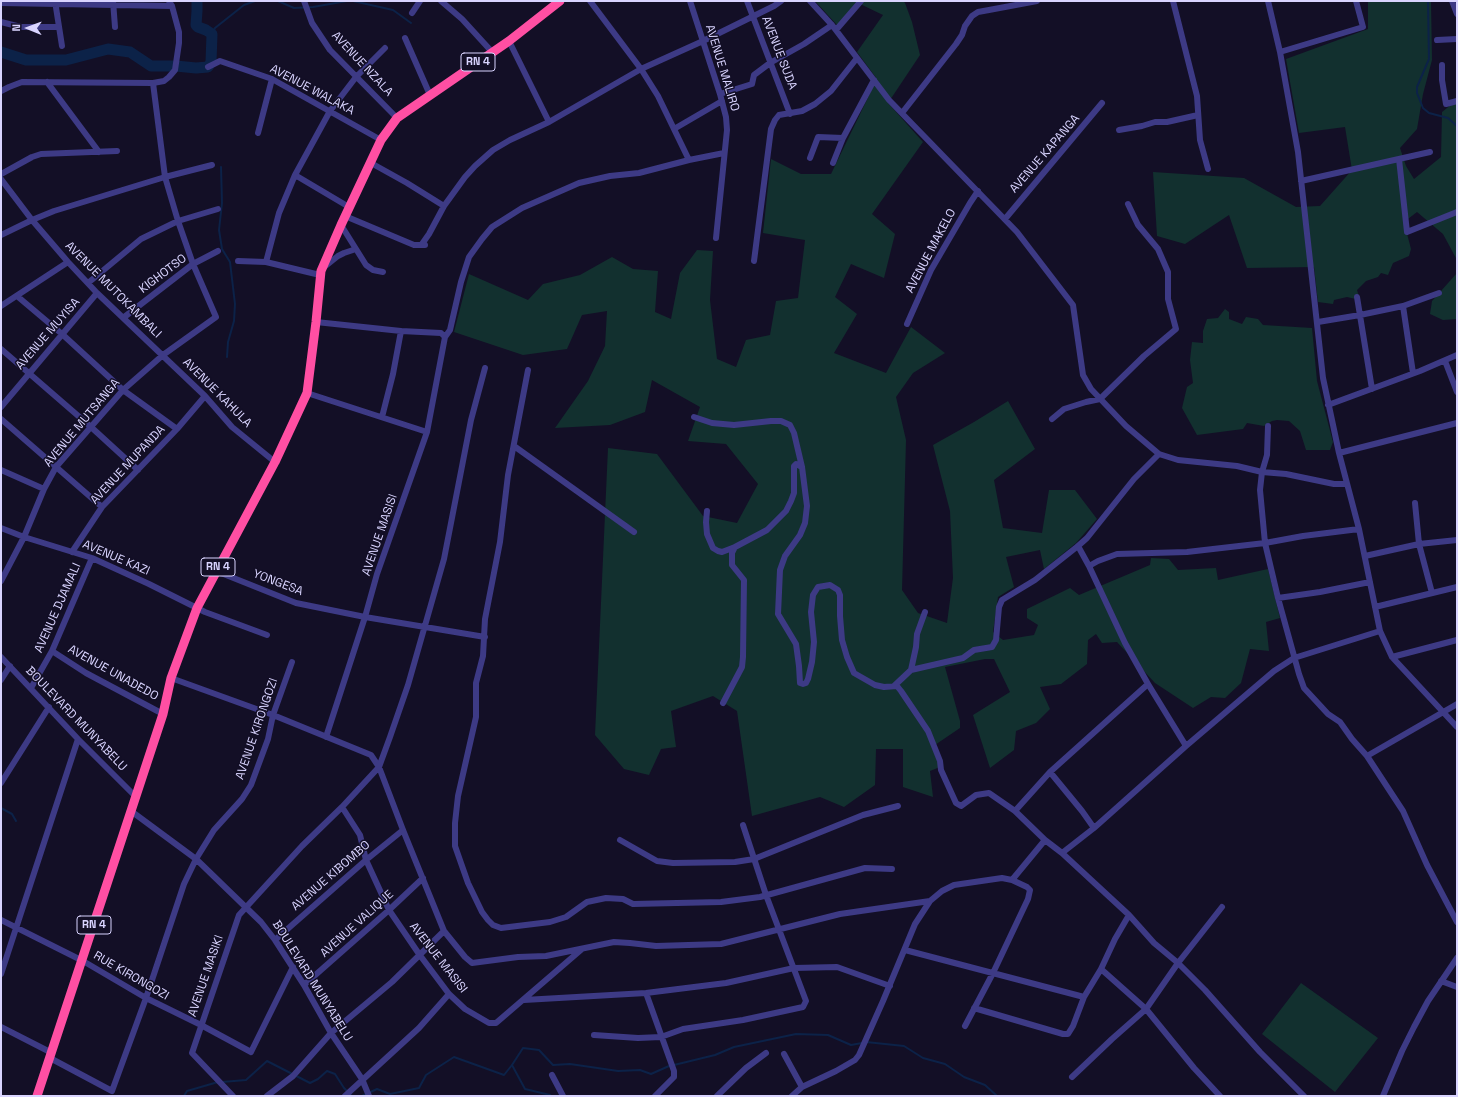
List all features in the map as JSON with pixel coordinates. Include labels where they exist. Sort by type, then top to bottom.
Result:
[{"type":"highway","name":"RN 4","points":[[38,1096],[163,714],[171,678],[197,608],[275,462],[307,393],[316,322],[320,273],[340,225],[381,140],[397,118],[509,41],[558,2]]},
{"type":"street","points":[[412,13],[420,1]]},
{"type":"street","points":[[440,1],[462,19],[493,52]]},
{"type":"street","points":[[590,1],[641,69],[658,96],[689,160]]},
{"type":"street","name":"AVENUE MALIRO","points":[[690,1],[720,94],[727,130],[716,238]]},
{"type":"street","name":"AVENUE SUDA","points":[[747,1],[790,114]]},
{"type":"street","points":[[345,216],[414,245],[425,245],[422,244],[430,234],[444,206],[465,177],[493,150],[510,140],[549,122],[641,69],[703,41],[781,1]]},
{"type":"street","points":[[810,1],[836,30],[889,100],[1017,232],[1073,304],[1083,375],[1091,389],[1126,426],[1159,454],[1178,460],[1237,466],[1262,472],[1286,474],[1334,484],[1347,484]]},
{"type":"street","points":[[836,30],[861,1]]},
{"type":"street","points":[[902,113],[956,44],[972,16],[978,12],[1037,1]]},
{"type":"street","points":[[1173,1],[1197,96],[1200,140],[1208,169]]},
{"type":"street","points":[[1270,1],[1298,152],[1323,378],[1339,453],[1359,529],[1380,631],[1392,657],[1457,727]]},
{"type":"street","points":[[1280,52],[1363,28],[1356,1]]},
{"type":"street","points":[[1452,1],[1457,14]]},
{"type":"street","points":[[1,2],[170,4],[179,32],[178,61],[175,70],[169,78],[164,81],[152,83],[22,82],[1,91]]},
{"type":"street","points":[[56,3],[62,46]]},
{"type":"street","points":[[113,3],[115,27]]},
{"type":"street","name":"AVENUE NZALA","points":[[306,6],[312,23],[330,50],[397,118]]},
{"type":"street","points":[[1,22],[20,27],[59,27]]},
{"type":"street","points":[[720,94],[752,84],[754,75],[770,63],[804,44],[832,25]]},
{"type":"street","points":[[405,38],[430,95]]},
{"type":"street","points":[[1437,40],[1457,39]]},
{"type":"street","points":[[509,41],[549,122]]},
{"type":"street","points":[[266,262],[278,213],[295,175],[330,111],[356,77],[385,48]]},
{"type":"street","points":[[754,262],[771,129],[779,115],[790,114],[809,108],[824,97],[831,91],[857,58]]},
{"type":"street","name":"AVENUE WALAKA","points":[[208,67],[220,61],[272,79],[381,140]]},
{"type":"street","points":[[1442,65],[1442,80],[1446,104],[1457,101]]},
{"type":"street","points":[[258,133],[272,79]]},
{"type":"street","points":[[834,163],[843,138],[874,80]]},
{"type":"street","points":[[47,82],[99,152]]},
{"type":"street","points":[[152,83],[166,177],[178,221],[193,264]]},
{"type":"street","points":[[674,129],[722,101]]},
{"type":"street","name":"AVENUE KAPANGA","points":[[1005,219],[1102,103]]},
{"type":"street","points":[[1119,130],[1198,115]]},
{"type":"street","points":[[810,158],[818,137],[843,138]]},
{"type":"street","points":[[1,174],[32,157],[41,154],[117,151]]},
{"type":"street","points":[[1301,181],[1430,152]]},
{"type":"street","name":"AVENUE MASISI","points":[[326,737],[366,618],[377,574],[427,432],[445,337],[450,330],[461,282],[469,257],[492,227],[522,208],[579,183],[610,176],[640,173],[689,160],[724,153]]},
{"type":"street","points":[[1399,159],[1407,232],[1457,212]]},
{"type":"street","points":[[371,163],[444,206]]},
{"type":"street","points":[[1,235],[54,211],[166,177],[212,165]]},
{"type":"street","points":[[295,175],[349,207]]},
{"type":"street","name":"AVENUE MUTOKAMBALI","points":[[1,179],[32,220],[68,262],[97,293],[163,355],[216,317],[193,264]]},
{"type":"street","name":"AVENUE MAKELO","points":[[907,324],[931,270],[978,191]]},
{"type":"street","points":[[1052,419],[1064,409],[1100,399],[1144,356],[1176,329],[1168,299],[1168,272],[1158,249],[1138,224],[1128,204]]},
{"type":"street","points":[[88,283],[141,239],[178,221],[218,209]]},
{"type":"street","points":[[340,225],[366,265],[373,270],[382,272]]},
{"type":"street","points":[[238,261],[266,262],[320,273],[338,256],[356,249]]},
{"type":"street","name":"KIGHOTSO","points":[[123,318],[193,264],[218,251]]},
{"type":"street","points":[[1,306],[68,262]]},
{"type":"street","points":[[1318,322],[1360,316],[1403,306],[1439,292]]},
{"type":"street","name":"AVENUE MUYISA","points":[[1,407],[97,293]]},
{"type":"street","points":[[16,296],[62,334],[123,390],[177,429]]},
{"type":"street","points":[[1357,297],[1372,389]]},
{"type":"street","points":[[1403,306],[1413,373]]},
{"type":"street","points":[[316,322],[401,331],[441,333],[445,337]]},
{"type":"street","points":[[382,417],[393,374],[401,331]]},
{"type":"street","points":[[1,349],[138,470]]},
{"type":"street","name":"AVENUE MUTSANGA","points":[[1,582],[24,537],[44,489],[56,467],[123,390],[163,355]]},
{"type":"street","name":"AVENUE KAHULA","points":[[163,355],[205,396],[232,427],[275,462]]},
{"type":"street","points":[[1328,405],[1445,361],[1457,355]]},
{"type":"street","points":[[1445,361],[1457,392]]},
{"type":"street","points":[[379,766],[405,693],[444,559],[472,420],[486,368]]},
{"type":"street","points":[[528,370],[508,475],[500,542],[485,619],[483,656],[476,683],[476,717],[458,796],[455,823],[455,846],[468,883],[482,912],[493,926],[501,928],[559,920],[566,917],[587,902],[606,898],[623,899],[633,904],[720,902],[766,895],[865,868],[892,869]]},
{"type":"street","points":[[307,393],[427,432]]},
{"type":"street","name":"AVENUE MUPANDA","points":[[72,552],[102,507],[177,429],[205,396]]},
{"type":"street","points":[[694,417],[712,423],[734,425],[781,421],[790,425],[794,433],[802,467],[807,506],[805,523],[800,535],[784,556],[780,570],[778,614],[796,644],[800,683],[806,683],[812,662],[814,642],[811,612],[813,595],[818,587],[830,584],[840,595],[842,640],[854,673],[875,685],[884,687],[894,686],[899,688],[928,731],[940,761],[941,770],[956,803],[961,806],[976,795],[990,793],[1015,811],[1045,840],[1062,853],[1129,915],[1154,943],[1178,963],[1205,990],[1260,1052],[1304,1096]]},
{"type":"street","points":[[1,418],[102,507]]},
{"type":"street","points":[[1339,453],[1457,423]]},
{"type":"street","points":[[1268,426],[1267,455],[1262,472],[1260,490],[1265,543],[1294,658],[1304,688],[1328,714],[1340,722],[1367,756],[1403,811],[1427,865],[1457,922]]},
{"type":"street","points":[[514,446],[634,532]]},
{"type":"street","points":[[894,686],[912,670],[963,658],[974,650],[992,647],[996,640],[999,607],[1002,600],[1034,580],[1078,546],[1134,478],[1159,454]]},
{"type":"street","points":[[707,511],[707,534],[714,548],[722,552],[735,547],[767,530],[786,511],[794,493],[794,466],[796,464],[802,467]]},
{"type":"street","points":[[1,470],[44,489]]},
{"type":"street","points":[[1415,503],[1419,544],[1432,593]]},
{"type":"street","name":"AVENUE KAZI","points":[[1,528],[24,537],[92,558],[204,612],[267,635]]},
{"type":"street","points":[[1089,566],[1117,554],[1187,552],[1265,543],[1303,536],[1359,529]]},
{"type":"street","points":[[1365,556],[1419,544],[1457,540]]},
{"type":"street","points":[[1078,546],[1125,643],[1186,746]]},
{"type":"street","points":[[723,703],[742,667],[743,657],[744,580],[732,565],[732,553],[735,547]]},
{"type":"street","name":"AVENUE DJAMALI","points":[[31,688],[52,651],[92,558]]},
{"type":"street","name":"YONGESA","points":[[216,570],[296,603],[366,618],[484,637]]},
{"type":"street","points":[[1278,598],[1320,592],[1370,582]]},
{"type":"street","points":[[1375,607],[1457,587]]},
{"type":"street","points":[[912,670],[917,634],[925,612]]},
{"type":"street","points":[[1062,853],[1094,828],[1186,746],[1274,672],[1294,658],[1380,631]]},
{"type":"street","points":[[1392,657],[1457,640]]},
{"type":"street","name":"AVENUE UNADEDO","points":[[52,651],[86,673],[163,714]]},
{"type":"street","name":"BOULEVARD MUNYABELU","points":[[1,657],[78,739],[136,797]]},
{"type":"street","name":"AVENUE KIRONGOZI","points":[[51,1056],[112,1091],[146,998],[184,884],[196,859],[214,830],[242,799],[251,785],[268,739],[273,715],[292,662]]},
{"type":"street","points":[[1,680],[10,666]]},
{"type":"street","name":"AVENUE MASISI","points":[[171,678],[273,715],[371,755],[379,766],[444,931],[465,957],[472,963],[518,957],[546,956],[582,949]]},
{"type":"street","points":[[1015,811],[1050,772],[1148,684]]},
{"type":"street","points":[[1367,756],[1442,711],[1457,704]]},
{"type":"street","points":[[1,783],[49,707]]},
{"type":"street","points":[[1,974],[78,739]]},
{"type":"street","name":"AVENUE MASIKI","points":[[233,1096],[192,1054],[239,915],[302,846],[342,808],[379,766]]},
{"type":"street","points":[[1050,772],[1094,828]]},
{"type":"street","points":[[620,840],[657,861],[673,863],[735,862],[754,859],[863,815],[898,806]]},
{"type":"street","name":"AVENUE MASISI","points":[[342,808],[360,835],[366,860],[389,910],[449,994],[465,1009],[492,1024],[496,1024],[582,949]]},
{"type":"street","name":"BOULEVARD MUNYABELU","points":[[131,811],[196,859],[261,922],[293,967],[331,1033],[362,1079],[368,1093]]},
{"type":"street","points":[[594,1035],[638,1038],[661,1037],[683,1029],[743,1020],[803,1008],[806,1001],[766,895],[743,825]]},
{"type":"street","name":"AVENUE KIBOMBO","points":[[275,940],[366,860],[403,830]]},
{"type":"street","points":[[1012,880],[1045,840]]},
{"type":"street","name":"AVENUE VALIQUE","points":[[304,985],[423,878]]},
{"type":"street","points":[[792,1096],[802,1087],[855,1060],[859,1055],[890,986],[914,924],[930,901],[942,891],[954,885],[1002,878],[1023,884],[1030,890],[1028,899],[993,973],[965,1026]]},
{"type":"street","points":[[582,949],[614,942],[656,946],[720,944],[840,914],[930,901]]},
{"type":"street","points":[[1072,1077],[1112,1038],[1146,1009],[1178,963],[1222,907]]},
{"type":"street","points":[[974,1008],[1063,1034],[1068,1034],[1073,1026],[1084,997],[1101,969],[1115,939],[1129,915]]},
{"type":"street","name":"RUE KIRONGOZI","points":[[1,920],[83,961],[146,998],[201,1025],[250,1052],[293,967]]},
{"type":"street","points":[[267,1096],[295,1074],[331,1033],[392,982],[444,931]]},
{"type":"street","points":[[905,950],[1084,997]]},
{"type":"street","points":[[1383,1096],[1408,1039],[1428,1001],[1457,958]]},
{"type":"street","points":[[524,1000],[646,993],[726,983],[794,968],[838,967],[890,986]]},
{"type":"street","points":[[1101,969],[1146,1009],[1194,1068],[1220,1096]]},
{"type":"street","points":[[1441,981],[1457,987]]},
{"type":"street","points":[[646,993],[674,1071],[674,1077],[655,1096]]},
{"type":"street","points":[[346,1095],[419,1028],[449,994]]},
{"type":"street","points":[[1,1027],[51,1056]]},
{"type":"street","points":[[717,1096],[746,1068],[766,1053]]},
{"type":"street","points":[[784,1054],[802,1087]]},
{"type":"street","points":[[552,1075],[563,1096]]},
{"type":"green space","points":[[815,1],[903,1],[912,22],[920,55],[888,103],[923,142],[872,214],[895,234],[884,278],[851,264],[835,297],[857,314],[834,353],[886,373],[911,327],[945,353],[913,373],[896,397],[906,440],[902,590],[918,613],[947,623],[953,578],[950,511],[933,445],[1008,401],[1035,449],[994,480],[1003,528],[1042,533],[1049,490],[1075,490],[1097,519],[1076,543],[1044,569],[1040,550],[1006,557],[1014,587],[998,597],[993,632],[1003,640],[1034,635],[1038,625],[1027,618],[1027,609],[1070,588],[1079,595],[1150,565],[1151,558],[1169,559],[1178,570],[1216,568],[1218,580],[1268,569],[1280,618],[1266,622],[1269,651],[1250,649],[1241,683],[1225,698],[1211,697],[1193,708],[1155,683],[1117,642],[1102,643],[1096,634],[1088,640],[1087,664],[1061,684],[1040,687],[1050,709],[1036,723],[1016,731],[1014,750],[990,768],[973,715],[1010,692],[994,659],[985,659],[945,667],[960,721],[960,728],[932,747],[940,767],[930,771],[933,797],[903,787],[903,749],[876,749],[875,785],[844,807],[820,797],[752,816],[737,711],[713,696],[671,711],[676,747],[661,749],[649,775],[624,769],[595,735],[608,448],[657,454],[703,516],[737,523],[758,484],[726,444],[688,441],[700,407],[652,380],[645,412],[610,425],[555,428],[588,381],[605,346],[607,311],[582,315],[567,349],[523,355],[454,332],[469,274],[528,300],[543,284],[580,275],[612,257],[633,269],[658,271],[655,312],[671,319],[680,273],[697,250],[713,251],[710,300],[717,359],[736,367],[746,340],[770,335],[776,301],[798,298],[805,240],[763,233],[771,159],[801,174],[831,174],[877,79],[857,52],[883,15],[858,3],[837,25]]},
{"type":"green space","points":[[1368,1],[1431,1],[1432,60],[1423,94],[1417,129],[1400,148],[1406,166],[1414,179],[1441,157],[1442,112],[1457,100],[1457,260],[1443,234],[1417,212],[1404,222],[1411,249],[1409,256],[1393,263],[1388,275],[1381,273],[1378,277],[1366,281],[1357,290],[1360,300],[1347,297],[1334,300],[1333,304],[1318,302],[1314,267],[1247,268],[1229,215],[1185,244],[1157,236],[1153,172],[1244,178],[1296,207],[1320,206],[1352,170],[1345,127],[1299,133],[1286,59],[1368,29]]},
{"type":"green space","points":[[1457,273],[1457,319],[1443,320],[1430,314],[1432,301]]},
{"type":"green space","points":[[1225,309],[1229,312],[1229,319],[1242,324],[1246,317],[1258,319],[1263,325],[1312,328],[1317,381],[1333,442],[1330,450],[1306,450],[1300,431],[1289,421],[1272,421],[1264,426],[1247,423],[1243,429],[1197,435],[1182,408],[1187,387],[1193,383],[1190,360],[1192,342],[1203,343],[1203,331],[1207,319],[1218,318]]},
{"type":"green space","points":[[1301,983],[1378,1038],[1335,1092],[1262,1034]]},
{"type":"waterway","points":[[1,52],[26,60],[66,60],[108,49],[130,52],[151,66],[196,68],[208,67],[211,62],[212,34],[196,25],[197,1]]},
{"type":"waterway","points":[[212,34],[215,28],[244,5],[255,1]]},
{"type":"waterway","points":[[278,1],[294,8],[313,7],[347,1]]},
{"type":"waterway","points":[[353,1],[393,10],[411,23]]},
{"type":"waterway","points":[[1428,1],[1429,59],[1417,87],[1417,93],[1423,108],[1429,113],[1448,118],[1457,126]]},
{"type":"waterway","points":[[221,167],[222,203],[219,230],[222,249],[230,262],[235,304],[234,321],[228,342],[227,357]]},
{"type":"waterway","points":[[1,808],[12,814],[16,821]]},
{"type":"waterway","points":[[674,1065],[715,1055],[734,1047],[796,1034],[828,1035],[851,1045],[862,1043]]},
{"type":"waterway","points":[[866,1042],[904,1046],[923,1058],[945,1064],[964,1077],[985,1085],[997,1096]]},
{"type":"waterway","points":[[362,1096],[377,1089],[390,1094],[419,1088],[426,1075],[454,1057],[504,1075],[523,1048],[539,1050],[553,1065],[570,1064],[618,1071],[640,1070],[651,1074],[669,1066]]},
{"type":"waterway","points":[[222,1082],[246,1080],[267,1061],[310,1083],[318,1079],[327,1071],[335,1074],[344,1088],[352,1096]]},
{"type":"waterway","points":[[512,1065],[525,1089],[550,1095]]},
{"type":"waterway","points":[[184,1096],[187,1091],[218,1082]]}]
